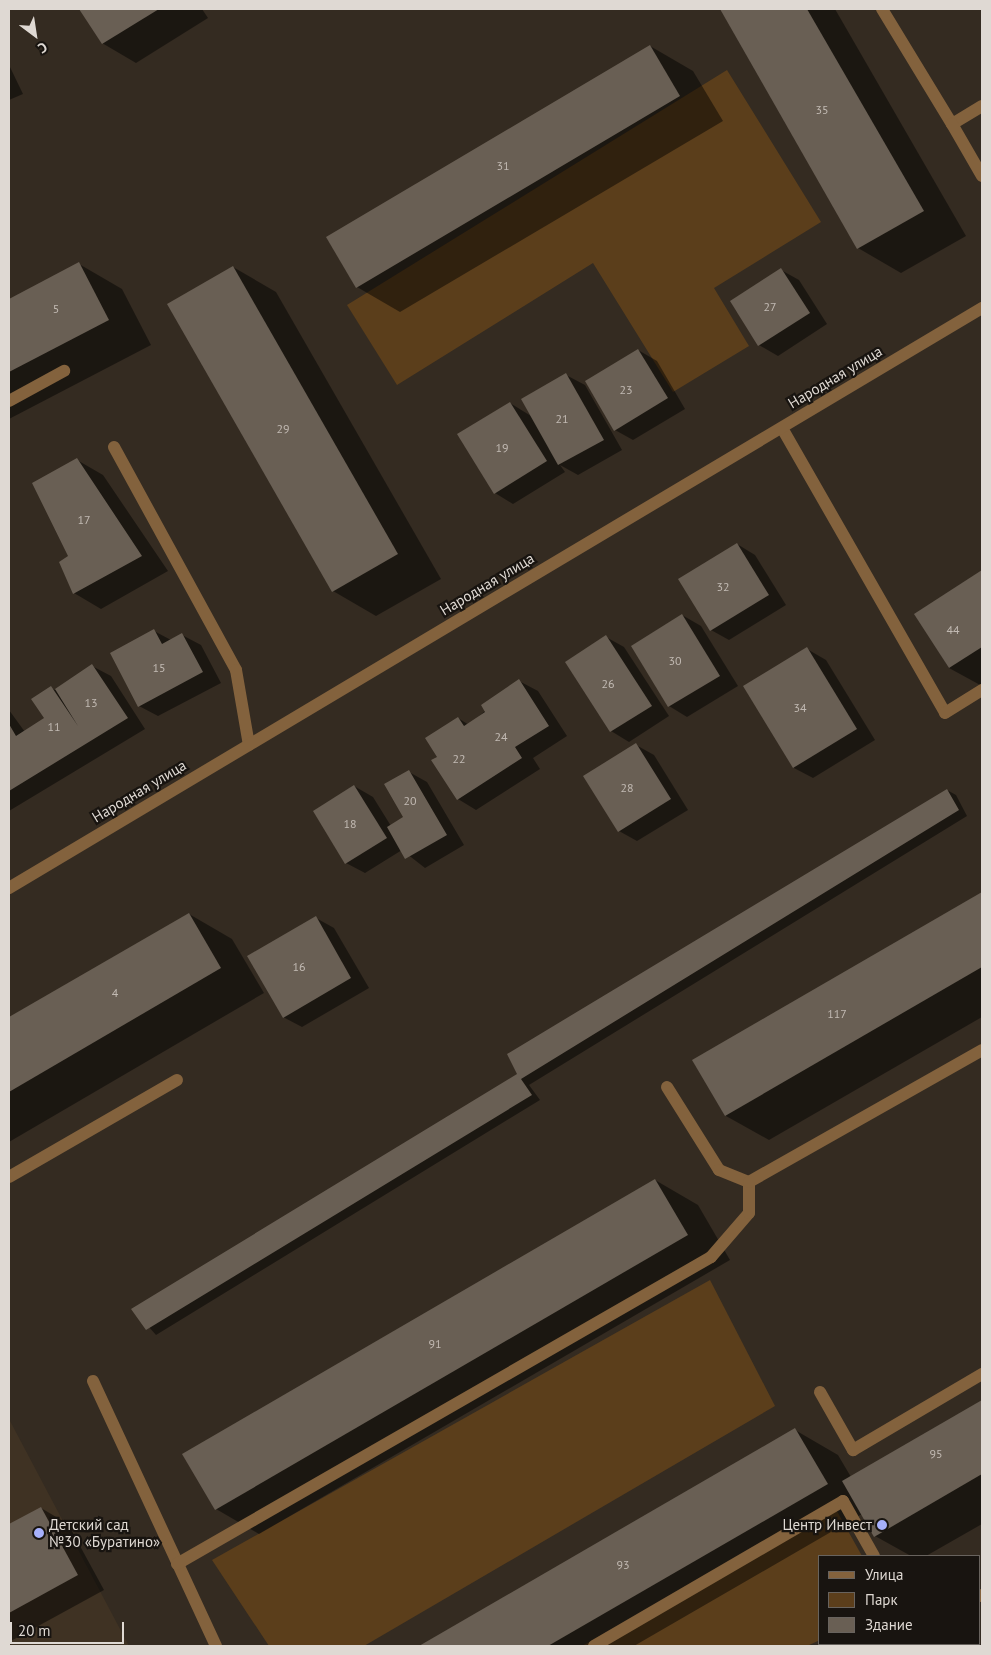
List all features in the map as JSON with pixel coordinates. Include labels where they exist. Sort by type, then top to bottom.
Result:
[{"type":"street","points":[[882,9],[982,176]]},
{"type":"street","points":[[952,124],[982,106]]},
{"type":"street","name":"Народная улица","points":[[9,888],[982,308]]},
{"type":"street","points":[[9,400],[64,371]]},
{"type":"street","points":[[782,428],[945,713],[982,690]]},
{"type":"street","points":[[114,447],[236,670],[249,745]]},
{"type":"street","points":[[749,1182],[982,1050]]},
{"type":"street","points":[[9,1177],[177,1080]]},
{"type":"street","points":[[667,1087],[719,1170],[749,1182]]},
{"type":"street","points":[[177,1564],[711,1257],[749,1213],[749,1182]]},
{"type":"street","points":[[820,1392],[853,1450],[982,1374]]},
{"type":"street","points":[[93,1381],[216,1646]]},
{"type":"street","points":[[594,1646],[843,1501],[873,1555]]},
{"type":"shaded area","name":"Детский сад №30 «Буратино»","points":[[9,1419],[129,1646],[9,1646]]},
{"type":"green space","points":[[727,70],[821,222],[714,288],[749,346],[673,392],[593,263],[397,385],[347,305]]},
{"type":"green space","points":[[710,1280],[775,1406],[364,1646],[269,1646],[212,1560]]},
{"type":"green space","points":[[833,1504],[861,1555],[818,1555],[818,1641],[807,1646],[582,1646]]},
{"type":"building","points":[[79,9],[159,9],[102,44]]},
{"type":"building","points":[[720,9],[807,9],[924,211],[857,249]]},
{"type":"building","points":[[650,45],[680,96],[356,288],[326,237]]},
{"type":"building","points":[[79,262],[109,320],[9,372],[9,299]]},
{"type":"building","points":[[233,266],[398,554],[332,592],[167,304]]},
{"type":"building","points":[[781,268],[810,313],[758,346],[730,301]]},
{"type":"building","points":[[638,349],[668,398],[614,431],[585,381]]},
{"type":"building","points":[[566,373],[604,440],[558,465],[521,399]]},
{"type":"building","points":[[510,402],[547,461],[494,494],[457,434]]},
{"type":"building","points":[[77,458],[142,556],[73,594],[59,562],[68,556],[32,483]]},
{"type":"building","points":[[737,543],[769,595],[710,631],[678,579]]},
{"type":"building","points":[[982,570],[982,647],[949,668],[914,614]]},
{"type":"building","points":[[682,614],[720,676],[668,707],[631,646]]},
{"type":"building","points":[[154,629],[162,644],[182,633],[203,672],[138,707],[110,653]]},
{"type":"building","points":[[606,635],[652,706],[610,732],[565,662]]},
{"type":"building","points":[[807,647],[857,729],[793,768],[743,686]]},
{"type":"building","points":[[92,664],[128,718],[9,791],[9,724],[16,736],[44,718],[31,699],[51,686],[78,726],[55,689]]},
{"type":"building","points":[[519,679],[549,726],[515,747],[522,758],[457,800],[431,760],[437,757],[425,738],[458,717],[464,726],[485,712],[481,705]]},
{"type":"building","points":[[636,743],[671,799],[618,832],[583,776]]},
{"type":"building","points":[[409,770],[447,835],[405,859],[387,827],[403,817],[384,784]]},
{"type":"building","points":[[354,785],[387,838],[345,864],[313,811]]},
{"type":"building","points":[[947,789],[959,810],[521,1079],[532,1095],[146,1330],[131,1309],[517,1074],[507,1054]]},
{"type":"building","points":[[982,892],[982,967],[725,1116],[692,1060]]},
{"type":"building","points":[[189,913],[221,968],[9,1092],[9,1017]]},
{"type":"building","points":[[316,916],[351,978],[283,1018],[247,956]]},
{"type":"building","points":[[655,1179],[688,1235],[215,1510],[182,1454]]},
{"type":"building","points":[[982,1400],[982,1474],[874,1537],[842,1481]]},
{"type":"building","points":[[795,1428],[828,1484],[548,1646],[419,1646]]},
{"type":"building","points":[[41,1507],[78,1575],[9,1613],[9,1524]]},
{"type":"place","name":"Центр Инвест","points":[[882,1525]]},
{"type":"place","name":"Детский сад №30 «Буратино»","points":[[39,1533]]}]
